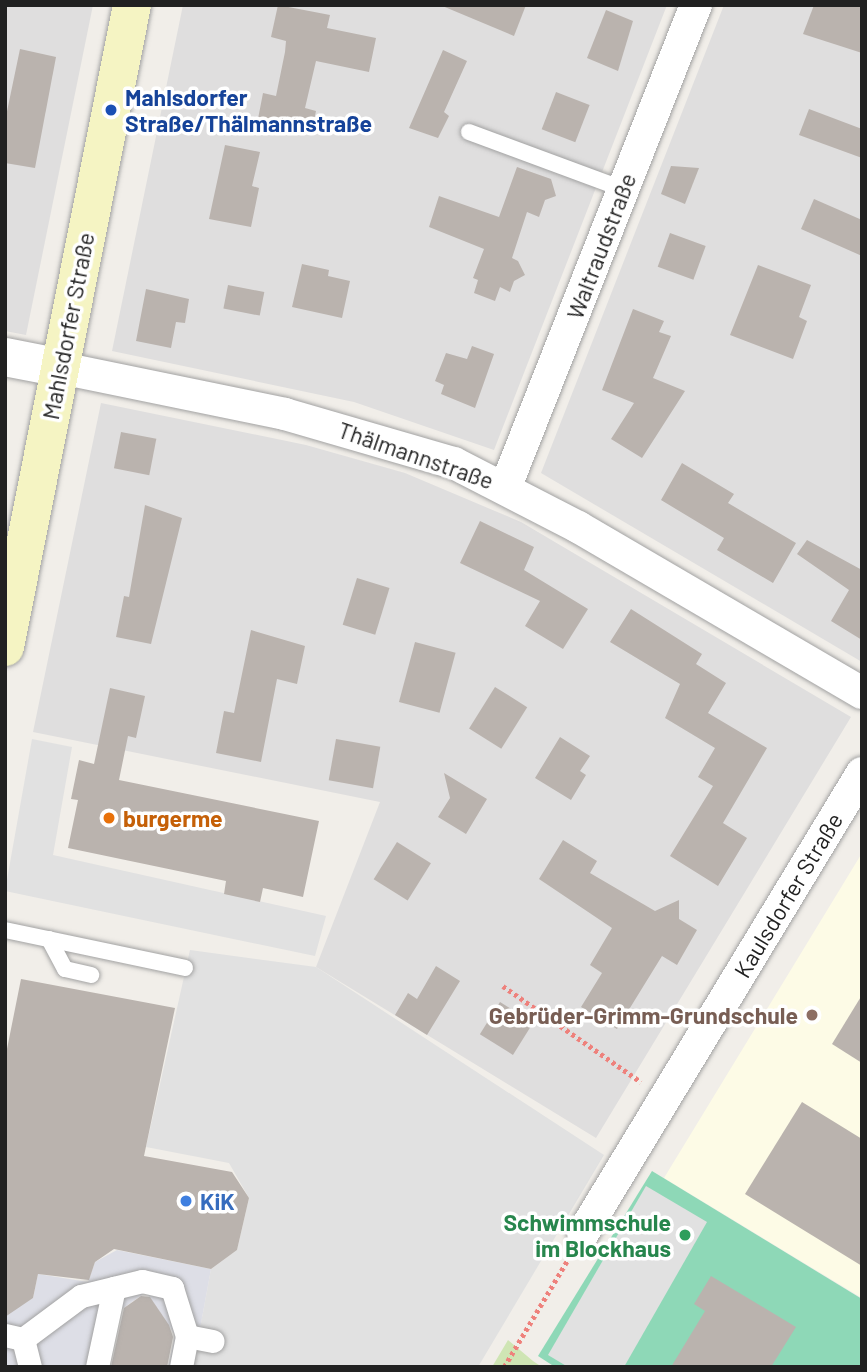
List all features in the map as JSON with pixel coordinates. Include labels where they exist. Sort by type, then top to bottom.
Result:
[{"type":"main road","name":"Mahlsdorfer Straße","points":[[5,647],[132,5]]},
{"type":"street","name":"Waltraudstraße","points":[[506,486],[696,5]]},
{"type":"street","name":"Thälmannstraße","points":[[5,357],[329,425],[454,463],[506,486],[862,693]]},
{"type":"street","name":"Kaulsdorfer Straße","points":[[583,1233],[862,773]]},
{"type":"street","points":[[30,1367],[14,1337],[81,1296],[142,1281],[172,1288],[187,1336],[181,1367]]},
{"type":"street","points":[[97,1367],[114,1289]]},
{"type":"street","points":[[187,1336],[213,1341]]},
{"type":"lane","points":[[469,131],[623,189]]},
{"type":"lane","points":[[5,930],[185,968]]},
{"type":"lane","points":[[49,939],[65,969],[91,975]]},
{"type":"path","points":[[503,986],[664,1098]]},
{"type":"path","points":[[504,1367],[583,1233]]},
{"type":"shaded area","points":[[5,5],[93,5],[26,335],[5,331]]},
{"type":"shaded area","points":[[183,5],[667,5],[494,450],[354,402],[112,351]]},
{"type":"shaded area","points":[[724,5],[862,5],[862,662],[541,473]]},
{"type":"shaded area","points":[[101,403],[306,445],[405,473],[521,522],[851,717],[596,1138],[316,967],[380,802],[33,732]]},
{"type":"shaded area","points":[[32,739],[72,747],[53,855],[326,916],[315,956],[5,891]]},
{"type":"shaded area","name":"Gebrüder-Grimm-Grundschule","points":[[862,853],[862,1298],[664,1178]]},
{"type":"shaded area","points":[[190,950],[316,967],[604,1155],[478,1367],[193,1367],[211,1269],[237,1250],[249,1198],[229,1163],[146,1147]]},
{"type":"shaded area","points":[[646,1186],[707,1222],[624,1367],[568,1367],[548,1355]]},
{"type":"shaded area","points":[[117,1250],[211,1269],[193,1367],[168,1367],[175,1335],[146,1292],[111,1317],[100,1367],[5,1367],[5,1315],[33,1298],[38,1274],[88,1282],[95,1262]]},
{"type":"green space","name":"Schwimmschule im Blockhaus","points":[[652,1171],[862,1299],[862,1367],[555,1367],[538,1356]]},
{"type":"green space","points":[[508,1340],[533,1361],[542,1367],[492,1367]]},
{"type":"building","points":[[278,5],[330,15],[327,28],[376,38],[369,72],[316,61],[305,108],[316,111],[311,134],[257,124],[263,93],[276,96],[285,52],[286,41],[271,37]]},
{"type":"building","points":[[440,5],[526,5],[514,36]]},
{"type":"building","points":[[814,5],[862,5],[862,53],[803,34]]},
{"type":"building","points":[[606,10],[633,21],[618,71],[587,58]]},
{"type":"building","points":[[20,49],[56,57],[35,168],[5,163],[5,121]]},
{"type":"building","points":[[443,50],[467,61],[444,112],[449,116],[438,138],[409,128]]},
{"type":"building","points":[[556,92],[590,105],[575,142],[542,129]]},
{"type":"building","points":[[809,109],[862,129],[862,158],[799,135]]},
{"type":"building","points":[[225,145],[260,152],[252,186],[259,188],[251,227],[209,219]]},
{"type":"building","points":[[671,166],[699,168],[685,204],[661,194]]},
{"type":"building","points":[[517,167],[551,179],[556,196],[545,200],[539,217],[527,212],[512,258],[518,261],[525,275],[514,281],[510,292],[500,287],[495,301],[474,293],[478,280],[473,278],[484,249],[429,227],[439,196],[499,217]]},
{"type":"building","points":[[814,199],[862,220],[862,256],[801,229]]},
{"type":"building","points":[[670,233],[706,246],[693,280],[658,267]]},
{"type":"building","points":[[302,264],[329,270],[328,276],[350,281],[342,318],[292,307]]},
{"type":"building","points":[[758,265],[811,285],[799,317],[807,321],[793,359],[730,335]]},
{"type":"building","points":[[228,285],[264,292],[260,316],[223,309]]},
{"type":"building","points":[[146,289],[189,299],[185,323],[176,322],[171,348],[136,341]]},
{"type":"building","points":[[633,309],[664,321],[659,332],[671,336],[653,378],[685,391],[642,458],[611,439],[634,403],[602,390]]},
{"type":"building","points":[[472,346],[494,354],[475,408],[441,394],[444,385],[435,381],[446,353],[467,359]]},
{"type":"building","points":[[121,432],[156,439],[149,475],[114,468]]},
{"type":"building","points":[[682,463],[734,494],[728,503],[796,543],[773,583],[717,550],[724,538],[661,500]]},
{"type":"building","points":[[145,505],[182,518],[151,644],[116,637],[124,596],[129,597]]},
{"type":"building","points":[[480,521],[534,547],[524,570],[588,609],[563,649],[525,626],[540,601],[460,563]]},
{"type":"building","points":[[807,540],[862,570],[862,640],[831,621],[849,590],[797,554]]},
{"type":"building","points":[[357,578],[390,588],[375,635],[343,625]]},
{"type":"building","points":[[631,609],[702,654],[696,664],[726,683],[708,713],[767,748],[723,823],[747,838],[718,886],[670,856],[713,786],[698,777],[715,748],[665,718],[680,684],[610,642]]},
{"type":"building","points":[[251,630],[305,646],[297,684],[277,679],[261,762],[216,753],[224,711],[234,713]]},
{"type":"building","points":[[415,642],[456,653],[440,713],[399,702]]},
{"type":"building","points":[[495,687],[527,707],[501,749],[469,729]]},
{"type":"building","points":[[110,688],[145,696],[136,738],[128,736],[119,780],[319,821],[303,897],[263,888],[260,902],[224,894],[226,881],[68,848],[78,800],[71,799],[79,760],[94,764]]},
{"type":"building","points":[[560,737],[590,756],[580,771],[586,775],[571,800],[535,778]]},
{"type":"building","points":[[336,739],[380,747],[373,788],[329,780]]},
{"type":"building","points":[[444,773],[487,799],[466,834],[438,817],[450,798]]},
{"type":"building","points":[[563,840],[597,861],[590,873],[655,911],[679,900],[679,919],[697,930],[677,965],[662,956],[617,1029],[581,1007],[602,973],[590,965],[612,928],[539,879]]},
{"type":"building","points":[[397,842],[431,863],[408,901],[374,879]]},
{"type":"building","points":[[436,966],[460,981],[427,1035],[395,1015],[408,993],[417,999]]},
{"type":"building","points":[[21,979],[175,1008],[144,1156],[232,1172],[249,1198],[237,1250],[211,1269],[114,1249],[95,1262],[89,1280],[38,1274],[33,1298],[5,1317],[5,1059]]},
{"type":"building","points":[[862,995],[862,1063],[832,1044]]},
{"type":"building","points":[[500,1002],[533,1023],[513,1055],[480,1034]]},
{"type":"building","points":[[802,1102],[862,1139],[862,1266],[745,1194]]},
{"type":"building","points":[[711,1276],[796,1327],[771,1367],[671,1367],[705,1311],[694,1304]]},
{"type":"building","points":[[141,1296],[150,1297],[169,1325],[173,1337],[167,1367],[111,1367],[124,1308]]},
{"type":"place","name":"Mahlsdorfer Straße/Thälmannstraße","points":[[111,110]]},
{"type":"place","name":"burgerme","points":[[109,818]]},
{"type":"place","name":"Gebrüder-Grimm-Grundschule","points":[[812,1015]]},
{"type":"place","name":"KiK","points":[[186,1201]]},
{"type":"place","name":"Schwimmschule im Blockhaus","points":[[685,1235]]}]
